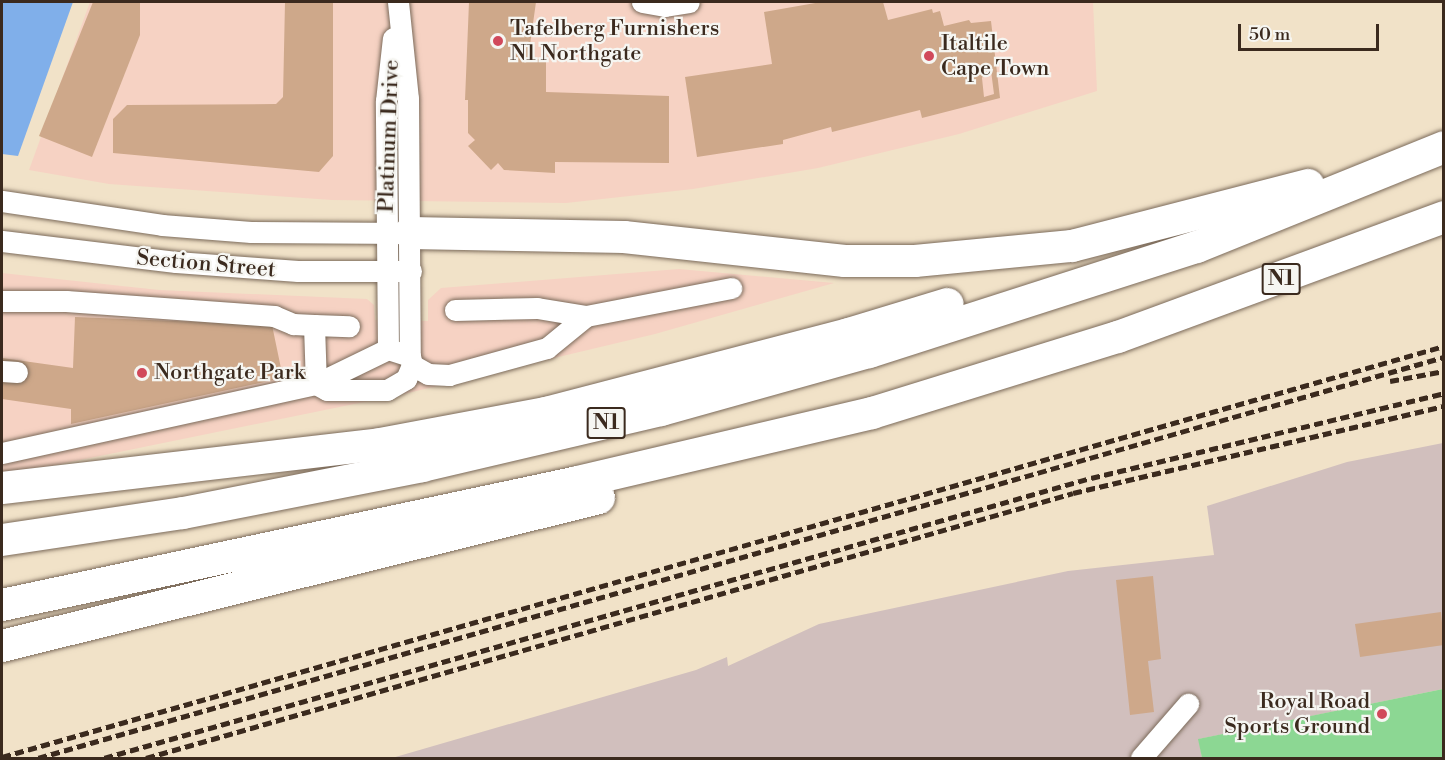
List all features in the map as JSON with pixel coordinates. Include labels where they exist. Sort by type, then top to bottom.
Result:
[{"type":"highway","points":[[399,233],[624,237],[845,261],[948,258],[1072,246],[1437,150]]},
{"type":"highway","name":"N1","points":[[2,540],[229,504],[422,466],[661,410],[869,352],[1197,247],[1437,150]]},
{"type":"highway","name":"N1","points":[[2,605],[725,449],[872,412],[1101,342],[1330,262],[1443,217]]},
{"type":"highway","points":[[2,488],[380,444],[546,413],[849,334],[1061,270],[1197,247]]},
{"type":"highway","points":[[2,646],[622,493],[725,449]]},
{"type":"street","name":"Platinum Drive","points":[[388,349],[387,271],[399,233],[408,98],[398,2]]},
{"type":"street","points":[[642,2],[665,6],[689,2]]},
{"type":"street","name":"Section Street","points":[[2,201],[173,226],[251,232],[399,233]]},
{"type":"street","name":"Platinum Drive","points":[[399,233],[411,271],[411,361]]},
{"type":"street","name":"Section Street","points":[[2,241],[176,262],[298,271],[411,271]]},
{"type":"street","points":[[455,310],[537,308],[586,316],[731,288]]},
{"type":"street","points":[[2,301],[66,301],[274,316],[293,324],[349,326]]},
{"type":"street","points":[[2,453],[316,384],[388,349],[411,361],[428,374],[449,375],[529,356],[547,348],[586,316]]},
{"type":"street","points":[[314,325],[316,384]]},
{"type":"street","points":[[316,384],[327,390],[387,390],[406,378],[411,361]]},
{"type":"street","points":[[1142,759],[1188,704]]},
{"type":"shaded area","points":[[90,2],[1093,2],[1097,91],[959,134],[818,168],[693,189],[566,203],[332,200],[109,184],[29,170]]},
{"type":"shaded area","points":[[679,269],[834,283],[655,334],[408,393],[2,476],[2,273],[159,290],[367,299],[374,305],[375,320],[428,321],[428,300],[441,288]]},
{"type":"shaded area","points":[[1443,443],[1443,689],[1199,739],[1202,758],[392,758],[696,670],[727,657],[728,666],[819,624],[1068,571],[1214,555],[1207,506],[1347,462]]},
{"type":"green space","name":"Royal Road Sports Ground","points":[[1443,689],[1443,758],[1202,758],[1198,739]]},
{"type":"water","points":[[2,2],[73,2],[18,156],[2,154]]},
{"type":"building","points":[[93,2],[140,2],[140,35],[92,157],[39,136]]},
{"type":"building","points":[[285,2],[333,2],[333,156],[319,172],[113,153],[113,119],[127,105],[276,104],[283,97]]},
{"type":"building","points":[[469,2],[536,2],[528,59],[546,59],[546,92],[669,96],[669,163],[555,162],[555,173],[504,170],[498,163],[491,170],[468,146],[475,140],[468,133],[468,100],[465,100]]},
{"type":"building","points":[[821,2],[883,2],[888,20],[932,9],[933,13],[940,11],[944,26],[969,20],[971,23],[991,21],[1000,98],[922,118],[920,110],[832,132],[831,127],[783,140],[783,144],[697,157],[685,77],[772,64],[764,12]],"holes":[[[990,63],[994,94],[984,97],[982,78]]]},
{"type":"building","name":"Northgate Park","points":[[75,317],[272,325],[283,378],[71,424],[71,409],[2,399],[2,358],[73,368]]},
{"type":"building","points":[[1153,576],[1161,659],[1148,661],[1154,712],[1130,715],[1116,580]]},
{"type":"building","points":[[1441,612],[1444,645],[1360,657],[1355,624]]},
{"type":"railway","points":[[2,757],[1444,346]]},
{"type":"railway","points":[[38,758],[1444,357]]},
{"type":"railway","points":[[1390,381],[1444,371]]},
{"type":"railway","points":[[104,758],[1091,478],[1444,393]]},
{"type":"railway","points":[[146,758],[1073,493],[1444,406]]},
{"type":"place","name":"Tafelberg Furnishers N1 Northgate","points":[[498,41]]},
{"type":"place","name":"Italtile Cape Town","points":[[929,56]]},
{"type":"place","name":"Northgate Park","points":[[142,373]]},
{"type":"place","name":"Royal Road Sports Ground","points":[[1382,714]]}]
